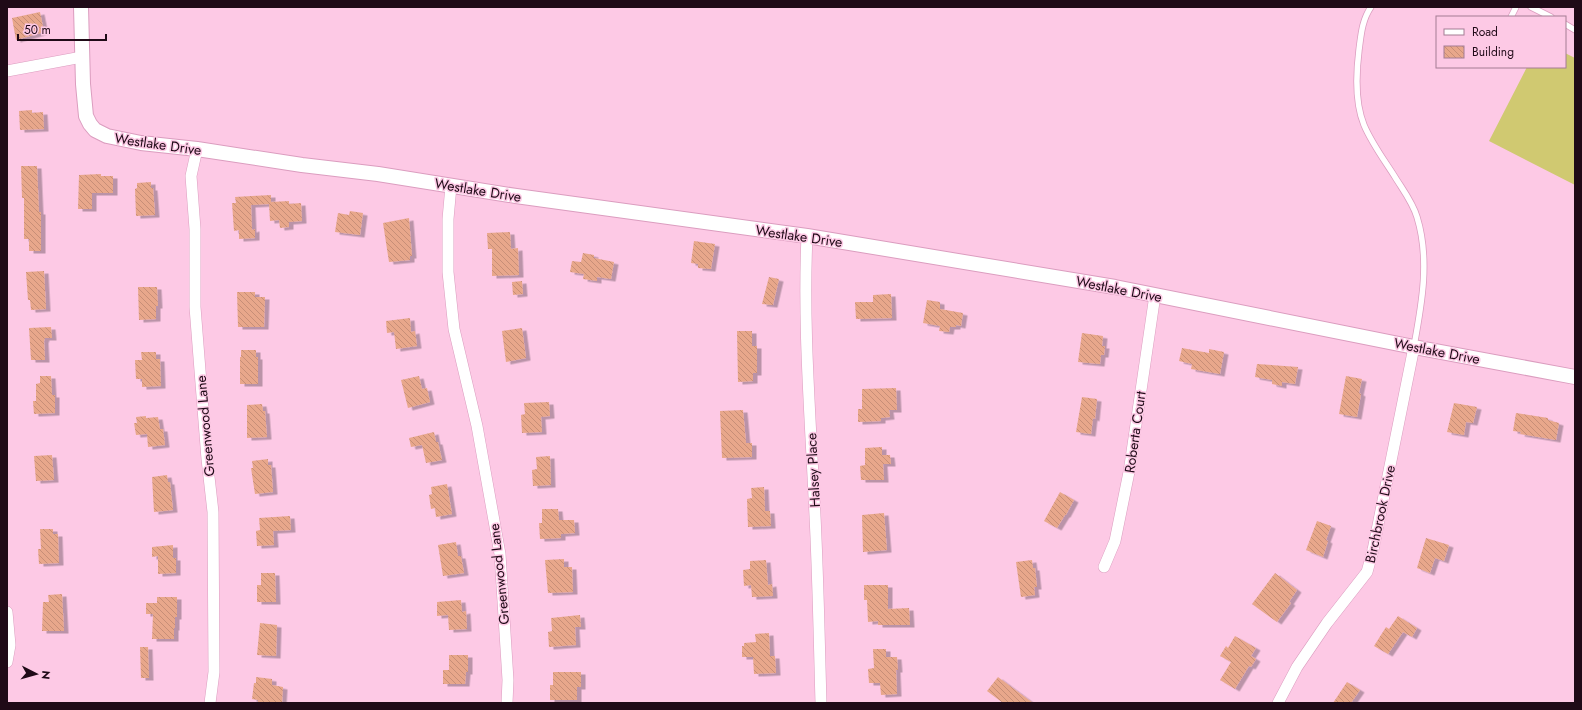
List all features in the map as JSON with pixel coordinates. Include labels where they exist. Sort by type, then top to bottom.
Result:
[{"type":"street","name":"Westlake Drive","points":[[81,7],[83,84],[86,116],[95,130],[114,138],[516,196],[808,236],[1114,287],[1414,347],[1575,377]]},
{"type":"street","points":[[7,71],[82,57]]},
{"type":"street","name":"Greenwood Lane","points":[[197,149],[191,176],[196,229],[195,307],[207,459],[213,512],[214,672],[210,703]]},
{"type":"street","name":"Greenwood Lane","points":[[451,186],[448,219],[448,272],[454,329],[477,426],[500,554],[508,680],[507,703]]},
{"type":"street","name":"Halsey Place","points":[[808,236],[806,270],[807,344],[816,519],[821,703]]},
{"type":"street","name":"Roberta Court","points":[[1104,567],[1115,541],[1129,472],[1155,295]]},
{"type":"street","name":"Birchbrook Drive","points":[[1278,703],[1297,667],[1327,623],[1367,572],[1373,550],[1414,347]]},
{"type":"street","points":[[7,612],[10,645],[7,662]]},
{"type":"lane","points":[[1371,7],[1363,24],[1356,69],[1358,95],[1364,124],[1411,203],[1417,216],[1421,233],[1424,257],[1424,283],[1414,347]]},
{"type":"lane","points":[[1512,16],[1516,7]]},
{"type":"lane","points":[[1531,7],[1549,16]]},
{"type":"lane","points":[[1566,25],[1575,30]]},
{"type":"shaded area","points":[[1566,54],[1575,58],[1575,185],[1489,141],[1526,68],[1566,68]]},
{"type":"building","points":[[40,12],[44,32],[16,40],[12,18]]},
{"type":"building","points":[[32,110],[32,113],[43,112],[44,129],[20,130],[19,111]]},
{"type":"building","points":[[21,166],[37,166],[39,212],[41,212],[41,251],[29,251],[29,239],[24,239],[24,198],[22,198]]},
{"type":"building","points":[[101,174],[101,176],[113,176],[113,193],[92,193],[92,209],[78,209],[79,175]]},
{"type":"building","points":[[151,182],[151,188],[153,188],[155,215],[136,216],[135,189],[137,188],[137,183]]},
{"type":"building","points":[[271,195],[271,202],[289,201],[289,204],[301,203],[302,221],[289,222],[289,227],[280,228],[279,220],[270,221],[269,204],[251,205],[252,230],[255,229],[255,238],[239,239],[239,230],[234,231],[232,203],[236,203],[235,197]]},
{"type":"building","points":[[350,211],[363,213],[360,235],[335,232],[338,213],[349,215]]},
{"type":"building","points":[[409,218],[412,256],[410,256],[410,260],[389,262],[383,223]]},
{"type":"building","points":[[510,232],[511,249],[518,248],[519,275],[492,276],[492,249],[488,249],[487,233]]},
{"type":"building","points":[[694,241],[715,244],[711,269],[698,268],[698,264],[691,263]]},
{"type":"building","points":[[583,253],[594,255],[594,258],[614,262],[611,279],[597,277],[597,281],[583,279],[584,274],[570,272],[572,261],[581,262]]},
{"type":"building","points":[[44,271],[46,309],[31,310],[30,300],[28,300],[26,272]]},
{"type":"building","points":[[769,277],[779,279],[773,305],[762,304]]},
{"type":"building","points":[[522,281],[523,294],[513,295],[512,282]]},
{"type":"building","points":[[138,287],[157,287],[158,306],[156,306],[156,319],[139,320]]},
{"type":"building","points":[[237,292],[255,292],[255,297],[265,297],[264,327],[238,327]]},
{"type":"building","points":[[891,294],[892,318],[856,319],[855,302],[873,302],[873,295]]},
{"type":"building","points":[[927,300],[940,302],[940,309],[963,313],[961,326],[956,325],[956,327],[950,327],[949,332],[939,331],[940,326],[923,323]]},
{"type":"building","points":[[410,318],[411,332],[415,331],[417,346],[396,349],[394,332],[387,333],[386,321]]},
{"type":"building","points":[[51,327],[52,338],[45,338],[44,341],[45,360],[31,360],[29,328]]},
{"type":"building","points":[[522,328],[526,358],[506,362],[502,331]]},
{"type":"building","points":[[737,331],[752,331],[752,346],[757,346],[757,373],[753,373],[753,381],[738,382]]},
{"type":"building","points":[[1082,333],[1103,336],[1102,346],[1105,346],[1104,355],[1101,355],[1100,364],[1078,362]]},
{"type":"building","points":[[1182,348],[1209,353],[1209,349],[1224,352],[1220,374],[1191,369],[1192,364],[1179,361]]},
{"type":"building","points":[[241,350],[256,350],[256,357],[258,357],[258,384],[240,384]]},
{"type":"building","points":[[141,352],[156,352],[156,359],[160,359],[161,386],[142,387],[142,379],[136,379],[135,360],[142,360]]},
{"type":"building","points":[[1257,364],[1298,367],[1295,384],[1282,382],[1282,386],[1272,384],[1272,380],[1255,377]]},
{"type":"building","points":[[40,376],[51,376],[52,395],[55,395],[55,413],[34,414],[33,401],[36,401],[36,384],[40,383]]},
{"type":"building","points":[[419,376],[422,389],[427,388],[430,402],[408,408],[401,380]]},
{"type":"building","points":[[1346,376],[1362,379],[1357,417],[1339,414]]},
{"type":"building","points":[[896,388],[897,410],[889,410],[890,417],[881,418],[881,421],[858,422],[858,409],[862,409],[862,389]]},
{"type":"building","points":[[1082,397],[1097,399],[1095,419],[1093,418],[1091,434],[1076,432]]},
{"type":"building","points":[[549,402],[550,416],[541,417],[542,432],[522,433],[521,415],[525,414],[524,403]]},
{"type":"building","points":[[1454,403],[1477,407],[1473,423],[1466,422],[1464,435],[1447,432]]},
{"type":"building","points":[[262,404],[263,411],[265,411],[267,437],[247,438],[247,405]]},
{"type":"building","points":[[743,410],[746,443],[752,443],[752,457],[722,458],[720,411]]},
{"type":"building","points":[[1516,413],[1548,418],[1548,420],[1559,423],[1556,440],[1520,434],[1521,432],[1513,431]]},
{"type":"building","points":[[146,416],[146,418],[158,417],[160,429],[163,429],[165,445],[148,447],[147,434],[136,435],[134,423],[137,423],[136,417]]},
{"type":"building","points":[[434,432],[442,460],[426,463],[422,445],[411,447],[409,438]]},
{"type":"building","points":[[882,447],[882,455],[890,455],[891,464],[883,464],[884,480],[861,480],[860,466],[865,465],[865,448]]},
{"type":"building","points":[[52,455],[54,480],[36,481],[34,456]]},
{"type":"building","points":[[550,456],[551,485],[533,486],[532,470],[537,469],[536,457]]},
{"type":"building","points":[[268,459],[268,465],[271,465],[273,492],[255,494],[251,468],[253,468],[252,461]]},
{"type":"building","points":[[167,475],[168,482],[170,482],[173,510],[154,512],[152,477]]},
{"type":"building","points":[[447,484],[452,514],[436,517],[435,508],[431,509],[429,495],[432,494],[431,487]]},
{"type":"building","points":[[764,487],[765,511],[770,511],[771,526],[748,527],[747,499],[752,498],[751,488]]},
{"type":"building","points":[[1060,492],[1074,500],[1057,528],[1044,521]]},
{"type":"building","points":[[542,509],[558,509],[559,520],[574,520],[575,533],[561,534],[561,538],[540,539],[539,523],[542,523]]},
{"type":"building","points":[[884,513],[887,550],[863,552],[862,515]]},
{"type":"building","points":[[290,516],[291,530],[273,531],[274,545],[257,546],[256,531],[260,530],[259,518]]},
{"type":"building","points":[[1317,521],[1331,526],[1326,540],[1328,541],[1323,557],[1306,550]]},
{"type":"building","points":[[40,529],[53,529],[53,534],[58,534],[59,563],[39,564],[38,549],[41,549]]},
{"type":"building","points":[[1426,538],[1449,545],[1444,561],[1435,558],[1430,573],[1417,568]]},
{"type":"building","points":[[456,542],[458,556],[461,556],[464,573],[443,576],[438,545]]},
{"type":"building","points":[[173,545],[173,558],[176,558],[176,573],[158,574],[158,556],[152,557],[152,547]]},
{"type":"building","points":[[564,559],[564,567],[572,567],[573,592],[548,593],[545,560]]},
{"type":"building","points":[[766,560],[768,585],[772,584],[773,596],[752,597],[751,585],[744,586],[743,570],[750,569],[750,561]]},
{"type":"building","points":[[1032,560],[1033,568],[1035,568],[1037,587],[1034,587],[1035,595],[1021,597],[1016,562]]},
{"type":"building","points":[[261,573],[275,573],[276,602],[257,602],[257,585],[261,585]]},
{"type":"building","points":[[1275,573],[1297,590],[1289,602],[1291,603],[1277,622],[1252,604]]},
{"type":"building","points":[[864,585],[888,585],[888,609],[909,608],[910,625],[878,625],[878,621],[868,622],[867,600],[864,600]]},
{"type":"building","points":[[62,594],[64,631],[42,631],[43,602],[49,602],[48,595]]},
{"type":"building","points":[[157,597],[177,597],[177,617],[175,617],[174,639],[152,639],[153,614],[146,614],[146,603],[157,603]]},
{"type":"building","points":[[461,600],[462,612],[466,611],[467,629],[449,630],[448,615],[437,616],[437,602]]},
{"type":"building","points":[[580,615],[581,627],[575,627],[576,645],[549,647],[548,632],[552,631],[551,618]]},
{"type":"building","points":[[1398,616],[1417,628],[1412,637],[1403,632],[1388,654],[1374,646],[1386,627],[1389,629]]},
{"type":"building","points":[[260,623],[277,625],[276,656],[257,655]]},
{"type":"building","points":[[769,633],[770,656],[775,656],[776,673],[754,674],[753,657],[742,657],[742,646],[744,646],[744,643],[756,642],[755,634]]},
{"type":"building","points":[[1235,636],[1256,648],[1251,656],[1256,659],[1251,667],[1249,666],[1235,689],[1220,680],[1231,662],[1220,656],[1226,646],[1228,648]]},
{"type":"building","points":[[140,647],[148,647],[149,678],[141,678]]},
{"type":"building","points":[[873,649],[886,649],[886,657],[897,657],[897,694],[881,695],[880,683],[869,683],[868,669],[874,668]]},
{"type":"building","points":[[449,655],[468,655],[468,672],[466,672],[465,684],[443,684],[443,670],[449,670]]},
{"type":"building","points":[[553,672],[581,672],[581,687],[577,687],[577,700],[550,700],[550,685],[553,685]]},
{"type":"building","points":[[256,677],[272,679],[272,685],[283,687],[282,703],[258,703],[258,700],[252,699]]},
{"type":"building","points":[[998,677],[1033,703],[1003,703],[987,691]]},
{"type":"building","points":[[1347,682],[1360,690],[1351,703],[1333,703]]}]
